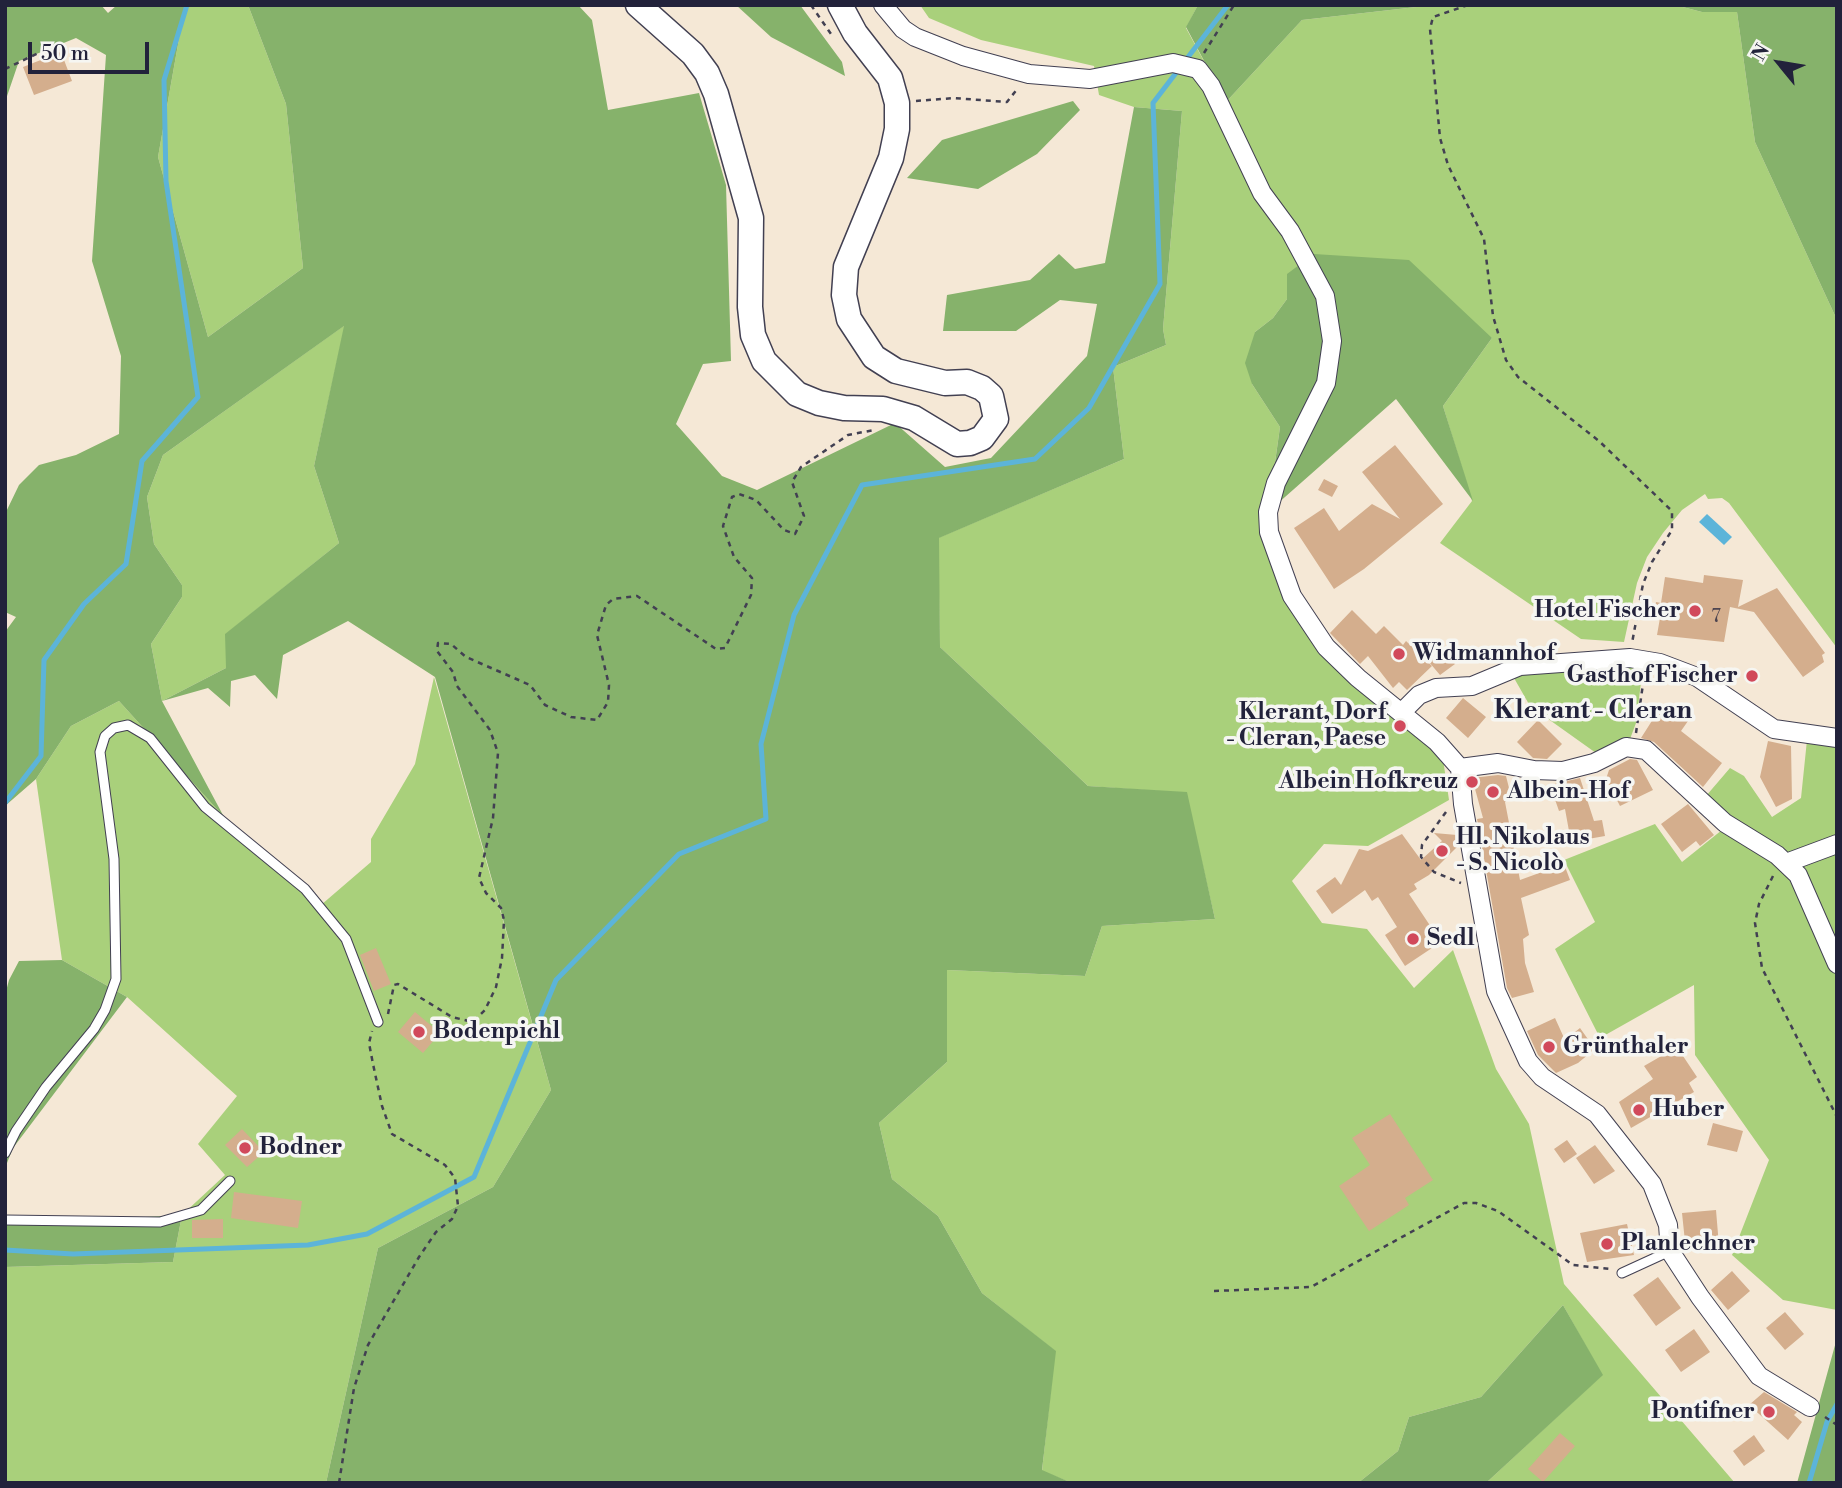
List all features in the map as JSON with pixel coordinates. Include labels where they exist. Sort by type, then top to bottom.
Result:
[{"type":"street","points":[[638,5],[693,54],[708,74],[716,94],[751,218],[750,307],[753,335],[764,361],[797,394],[818,403],[844,408],[883,409],[914,418],[957,444],[982,438],[996,419],[991,396],[982,387],[967,382],[918,379],[896,372],[874,357],[849,319],[844,295],[846,267],[891,158],[897,130],[897,103],[890,78],[849,23],[840,5]]},
{"type":"street","points":[[883,5],[903,29],[915,37],[963,56],[1029,74],[1090,79],[1187,66],[1211,86],[1262,193],[1290,231],[1325,296],[1332,341],[1326,383],[1276,483],[1268,512],[1269,532],[1292,596],[1326,646],[1358,678],[1437,742],[1460,768],[1463,804],[1496,991],[1517,1042],[1542,1077],[1597,1114],[1652,1184],[1668,1225],[1670,1251],[1700,1297],[1759,1376],[1815,1410]]},
{"type":"street","points":[[1402,712],[1419,695],[1436,688],[1472,686],[1520,666],[1639,659],[1697,677],[1774,729],[1837,738]]},
{"type":"street","points":[[1460,768],[1498,764],[1534,770],[1563,771],[1594,763],[1631,746],[1646,750],[1661,761],[1725,823],[1786,863],[1803,884],[1837,964]]},
{"type":"street","points":[[1786,863],[1837,844]]},
{"type":"lane","points":[[5,1153],[16,1131],[46,1087],[94,1029],[105,1010],[116,979],[114,859],[100,752],[105,736],[114,728],[128,725],[150,738],[205,807],[305,889],[346,939],[378,1022]]},
{"type":"lane","points":[[5,1220],[160,1222],[201,1210],[230,1181]]},
{"type":"lane","points":[[1622,1273],[1670,1251]]},
{"type":"path","points":[[1187,66],[1211,40],[1234,5]]},
{"type":"path","points":[[1468,5],[1433,17],[1430,29],[1440,138],[1448,165],[1484,239],[1493,316],[1506,360],[1518,377],[1591,434],[1672,511],[1672,530],[1652,562],[1643,584],[1639,659],[1640,720],[1631,746]]},
{"type":"path","points":[[5,69],[55,45]]},
{"type":"path","points":[[897,103],[954,98],[1007,102],[1029,74]]},
{"type":"path","points":[[339,1483],[354,1388],[368,1345],[430,1241],[452,1219],[458,1206],[455,1178],[430,1154],[406,1145],[392,1134],[382,1106],[369,1043],[372,1028],[388,1015],[394,985],[398,984],[452,1017],[473,1022],[485,1010],[496,987],[502,958],[504,920],[501,908],[486,893],[480,878],[493,818],[498,753],[490,730],[457,686],[453,673],[437,651],[438,643],[451,644],[466,657],[530,685],[545,705],[571,717],[597,720],[608,702],[609,685],[597,635],[606,605],[613,598],[637,596],[685,625],[716,649],[725,648],[751,595],[752,578],[734,558],[723,526],[732,498],[740,494],[755,500],[784,530],[795,534],[804,516],[792,482],[801,467],[848,435],[872,433],[881,423],[883,409]]},
{"type":"path","points":[[1463,804],[1448,810],[1422,845],[1421,857],[1434,872],[1480,890]]},
{"type":"path","points":[[1786,863],[1771,879],[1759,904],[1755,923],[1756,941],[1770,989],[1837,1117]]},
{"type":"path","points":[[1214,1291],[1311,1287],[1464,1203],[1476,1203],[1498,1211],[1573,1265],[1603,1266],[1622,1273]]},
{"type":"path","points":[[1815,1410],[1837,1425]]},
{"type":"green space","points":[[5,5],[101,5],[108,13],[117,5],[185,5],[158,157],[208,337],[303,268],[286,104],[248,5],[578,5],[592,20],[608,110],[699,93],[726,185],[731,361],[703,364],[676,424],[722,476],[757,490],[895,423],[945,467],[991,458],[1087,356],[1097,304],[1060,300],[1016,331],[943,331],[947,295],[1030,280],[1059,254],[1075,269],[1105,263],[1134,107],[1182,111],[1163,329],[1166,345],[1113,367],[1124,459],[939,538],[940,647],[1088,786],[1187,792],[1215,919],[1102,926],[1085,976],[947,970],[947,1062],[879,1123],[892,1179],[938,1216],[982,1293],[1056,1351],[1042,1470],[1072,1483],[326,1483],[378,1248],[493,1187],[551,1090],[435,677],[348,621],[283,655],[277,699],[255,675],[231,681],[230,707],[208,688],[162,701],[224,817],[119,701],[71,726],[36,779],[5,806],[5,632],[16,617],[5,612],[5,514],[19,485],[39,465],[76,455],[119,434],[121,356],[92,261],[106,55],[76,38],[19,61],[5,102]],"holes":[[[344,326],[314,466],[339,543],[225,634],[226,668],[162,701],[151,644],[182,597],[182,585],[154,544],[147,497],[163,455]]]},
{"type":"green space","points":[[185,5],[248,5],[286,104],[303,268],[208,337],[158,157]]},
{"type":"green space","points":[[736,5],[800,5],[842,62],[845,76],[771,37]]},
{"type":"green space","points":[[920,5],[1198,5],[1186,28],[1226,102],[1302,20],[1434,5],[1675,5],[1702,12],[1737,12],[1755,142],[1837,320],[1837,648],[1729,503],[1722,498],[1708,499],[1705,494],[1682,510],[1663,533],[1647,557],[1637,583],[1624,642],[1581,639],[1440,543],[1472,501],[1443,406],[1492,338],[1287,274],[1287,299],[1273,318],[1255,332],[1252,384],[1280,427],[1268,511],[1269,532],[1326,647],[1443,759],[1449,800],[1368,846],[1324,844],[1292,881],[1322,923],[1367,929],[1414,988],[1453,950],[1496,1069],[1529,1124],[1564,1284],[1735,1483],[1486,1483],[1602,1375],[1563,1305],[1481,1397],[1409,1417],[1398,1451],[1358,1483],[1072,1483],[1042,1471],[1055,1351],[982,1293],[938,1216],[892,1179],[879,1123],[947,1062],[947,970],[1085,976],[1102,926],[1215,919],[1186,793],[1088,786],[940,647],[938,538],[1124,459],[1113,367],[1166,345],[1163,329],[1182,111],[1134,107],[1099,95],[1094,66],[981,40],[929,18]]},
{"type":"green space","points":[[1198,5],[1434,5],[1302,20],[1226,102],[1186,27]]},
{"type":"green space","points":[[1675,5],[1837,5],[1837,320],[1755,142],[1737,12],[1702,12]]},
{"type":"green space","points":[[1073,101],[1080,110],[1037,154],[978,189],[907,178],[942,140]]},
{"type":"green space","points":[[1314,254],[1409,260],[1492,338],[1443,406],[1473,501],[1396,399],[1268,512],[1280,427],[1252,384],[1245,363],[1255,332],[1273,318],[1287,299],[1287,274]]},
{"type":"green space","points":[[345,325],[314,466],[339,543],[226,634],[226,668],[162,701],[151,644],[182,597],[182,585],[154,544],[147,497],[163,455]]},
{"type":"green space","points":[[1643,666],[1636,723],[1630,739],[1596,753],[1530,706],[1514,678],[1528,672]]},
{"type":"green space","points":[[434,677],[551,1090],[493,1187],[378,1248],[326,1483],[5,1483],[5,1267],[173,1262],[182,1215],[225,1175],[198,1144],[237,1096],[127,997],[62,960],[36,779],[71,726],[119,701],[224,817],[321,905],[371,862],[371,839],[415,764]]},
{"type":"green space","points":[[1807,740],[1837,743],[1837,1310],[1783,1300],[1732,1255],[1769,1160],[1695,1055],[1694,985],[1600,1038],[1555,949],[1595,922],[1564,860],[1655,824],[1682,862],[1732,822],[1706,796],[1730,768],[1744,776],[1772,817],[1801,798]]},
{"type":"green space","points":[[62,960],[127,997],[13,1148],[5,1168],[5,995],[9,980],[19,961]]},
{"type":"green space","points":[[5,1215],[109,1219],[182,1215],[173,1262],[5,1267]]},
{"type":"green space","points":[[1563,1305],[1603,1375],[1486,1483],[1358,1483],[1398,1451],[1409,1417],[1481,1397]]},
{"type":"green space","points":[[1837,1338],[1837,1483],[1797,1483]]},
{"type":"water","points":[[1707,514],[1732,537],[1724,545],[1699,522]]},
{"type":"building","points":[[61,52],[72,81],[34,95],[23,67]]},
{"type":"building","points":[[1395,445],[1443,504],[1364,569],[1334,589],[1294,528],[1324,508],[1339,531],[1372,504],[1400,519],[1362,472]]},
{"type":"building","points":[[1324,479],[1338,486],[1332,497],[1318,490]]},
{"type":"building","points":[[1704,575],[1743,580],[1738,607],[1777,588],[1825,653],[1822,655],[1824,662],[1803,677],[1754,612],[1730,607],[1724,642],[1657,635],[1660,618],[1654,617],[1656,602],[1661,603],[1665,577],[1703,583]]},
{"type":"building","name":"Widmannhof","points":[[1352,610],[1376,634],[1384,626],[1403,645],[1406,641],[1432,666],[1407,690],[1399,682],[1393,688],[1368,656],[1360,664],[1330,633]]},
{"type":"building","points":[[1444,650],[1455,664],[1440,675],[1429,662]]},
{"type":"building","points":[[1463,698],[1486,717],[1468,738],[1446,718]]},
{"type":"building","points":[[1662,705],[1688,721],[1681,731],[1722,763],[1703,787],[1654,742],[1641,738]]},
{"type":"building","points":[[1538,720],[1562,744],[1547,759],[1533,758],[1517,742]]},
{"type":"building","points":[[1768,741],[1791,746],[1792,799],[1776,807],[1760,777]]},
{"type":"building","points":[[1630,759],[1637,760],[1653,790],[1620,806],[1606,779],[1609,770]]},
{"type":"building","points":[[1506,776],[1511,796],[1505,802],[1520,880],[1564,864],[1570,880],[1521,898],[1529,935],[1523,939],[1525,963],[1534,992],[1512,998],[1507,988],[1477,819],[1483,818],[1472,778]]},
{"type":"building","points":[[1580,778],[1594,821],[1602,820],[1605,836],[1571,842],[1565,809],[1559,811],[1550,785]]},
{"type":"building","points":[[1688,804],[1714,835],[1700,846],[1696,841],[1682,852],[1661,824]]},
{"type":"building","points":[[1434,833],[1457,835],[1459,845],[1429,875],[1414,884],[1417,889],[1409,894],[1441,942],[1405,966],[1385,935],[1397,927],[1378,897],[1372,901],[1365,890],[1332,914],[1316,891],[1335,877],[1341,885],[1359,849],[1368,851],[1402,834],[1421,860],[1442,841]]},
{"type":"building","points":[[376,948],[391,984],[374,991],[360,955]]},
{"type":"building","name":"Bodenpichl","points":[[415,1012],[440,1033],[423,1053],[398,1032]]},
{"type":"building","name":"Grünthaler","points":[[1555,1018],[1565,1040],[1580,1028],[1595,1049],[1578,1063],[1556,1073],[1538,1055],[1527,1031]]},
{"type":"building","points":[[1677,1047],[1697,1077],[1689,1083],[1694,1092],[1631,1128],[1619,1102],[1653,1079],[1644,1066]]},
{"type":"building","points":[[1390,1114],[1433,1180],[1405,1198],[1409,1205],[1369,1231],[1339,1186],[1370,1165],[1352,1138]]},
{"type":"building","points":[[1713,1123],[1743,1131],[1737,1152],[1707,1145]]},
{"type":"building","name":"Bodner","points":[[242,1129],[264,1152],[247,1167],[225,1145]]},
{"type":"building","points":[[1567,1140],[1577,1154],[1564,1163],[1554,1149]]},
{"type":"building","points":[[1595,1145],[1615,1171],[1594,1184],[1576,1158]]},
{"type":"building","points":[[234,1192],[302,1201],[298,1228],[231,1218]]},
{"type":"building","points":[[1716,1210],[1719,1246],[1686,1251],[1682,1213]]},
{"type":"building","points":[[223,1219],[223,1238],[192,1238],[192,1220]]},
{"type":"building","name":"Planlechner","points":[[1627,1224],[1634,1255],[1587,1262],[1580,1233]]},
{"type":"building","points":[[1732,1271],[1750,1291],[1728,1310],[1711,1290]]},
{"type":"building","points":[[1658,1277],[1681,1308],[1656,1326],[1633,1295]]},
{"type":"building","points":[[1785,1312],[1804,1334],[1785,1350],[1766,1328]]},
{"type":"building","points":[[1694,1329],[1710,1352],[1681,1372],[1665,1350]]},
{"type":"building","name":"Pontifner","points":[[1764,1392],[1797,1412],[1794,1415],[1802,1422],[1788,1440],[1749,1405]]},
{"type":"building","points":[[1560,1433],[1575,1446],[1543,1482],[1528,1469]]},
{"type":"building","points":[[1754,1435],[1765,1451],[1744,1466],[1733,1451]]},
{"type":"waterway","points":[[5,803],[41,756],[44,660],[84,604],[126,564],[142,461],[198,397],[166,181],[164,80],[187,5]]},
{"type":"waterway","points":[[1185,61],[1228,5]]},
{"type":"waterway","points":[[5,1250],[73,1254],[308,1245],[367,1234],[474,1177],[556,980],[679,854],[766,819],[761,744],[794,615],[862,485],[1035,459],[1089,408],[1160,284],[1153,103],[1179,69]]},
{"type":"waterway","points":[[1809,1483],[1827,1422],[1837,1404]]},
{"type":"place","name":"Hotel Fischer","points":[[1695,611]]},
{"type":"place","name":"Widmannhof","points":[[1399,654]]},
{"type":"place","name":"Gasthof Fischer","points":[[1752,676]]},
{"type":"place","name":"Klerant, Dorf - Cleran, Paese","points":[[1400,726]]},
{"type":"place","name":"Albein Hofkreuz","points":[[1472,782]]},
{"type":"place","name":"Albein-Hof","points":[[1493,792]]},
{"type":"place","name":"Hl. Nikolaus - S. Nicolò","points":[[1442,851]]},
{"type":"place","name":"Sedl","points":[[1413,939]]},
{"type":"place","name":"Bodenpichl","points":[[419,1032]]},
{"type":"place","name":"Grünthaler","points":[[1549,1047]]},
{"type":"place","name":"Huber","points":[[1639,1110]]},
{"type":"place","name":"Bodner","points":[[245,1148]]},
{"type":"place","name":"Planlechner","points":[[1607,1244]]},
{"type":"place","name":"Pontifner","points":[[1769,1412]]},
{"type":"district","name":"Klerant - Cleran","points":[[1593,712]]}]
